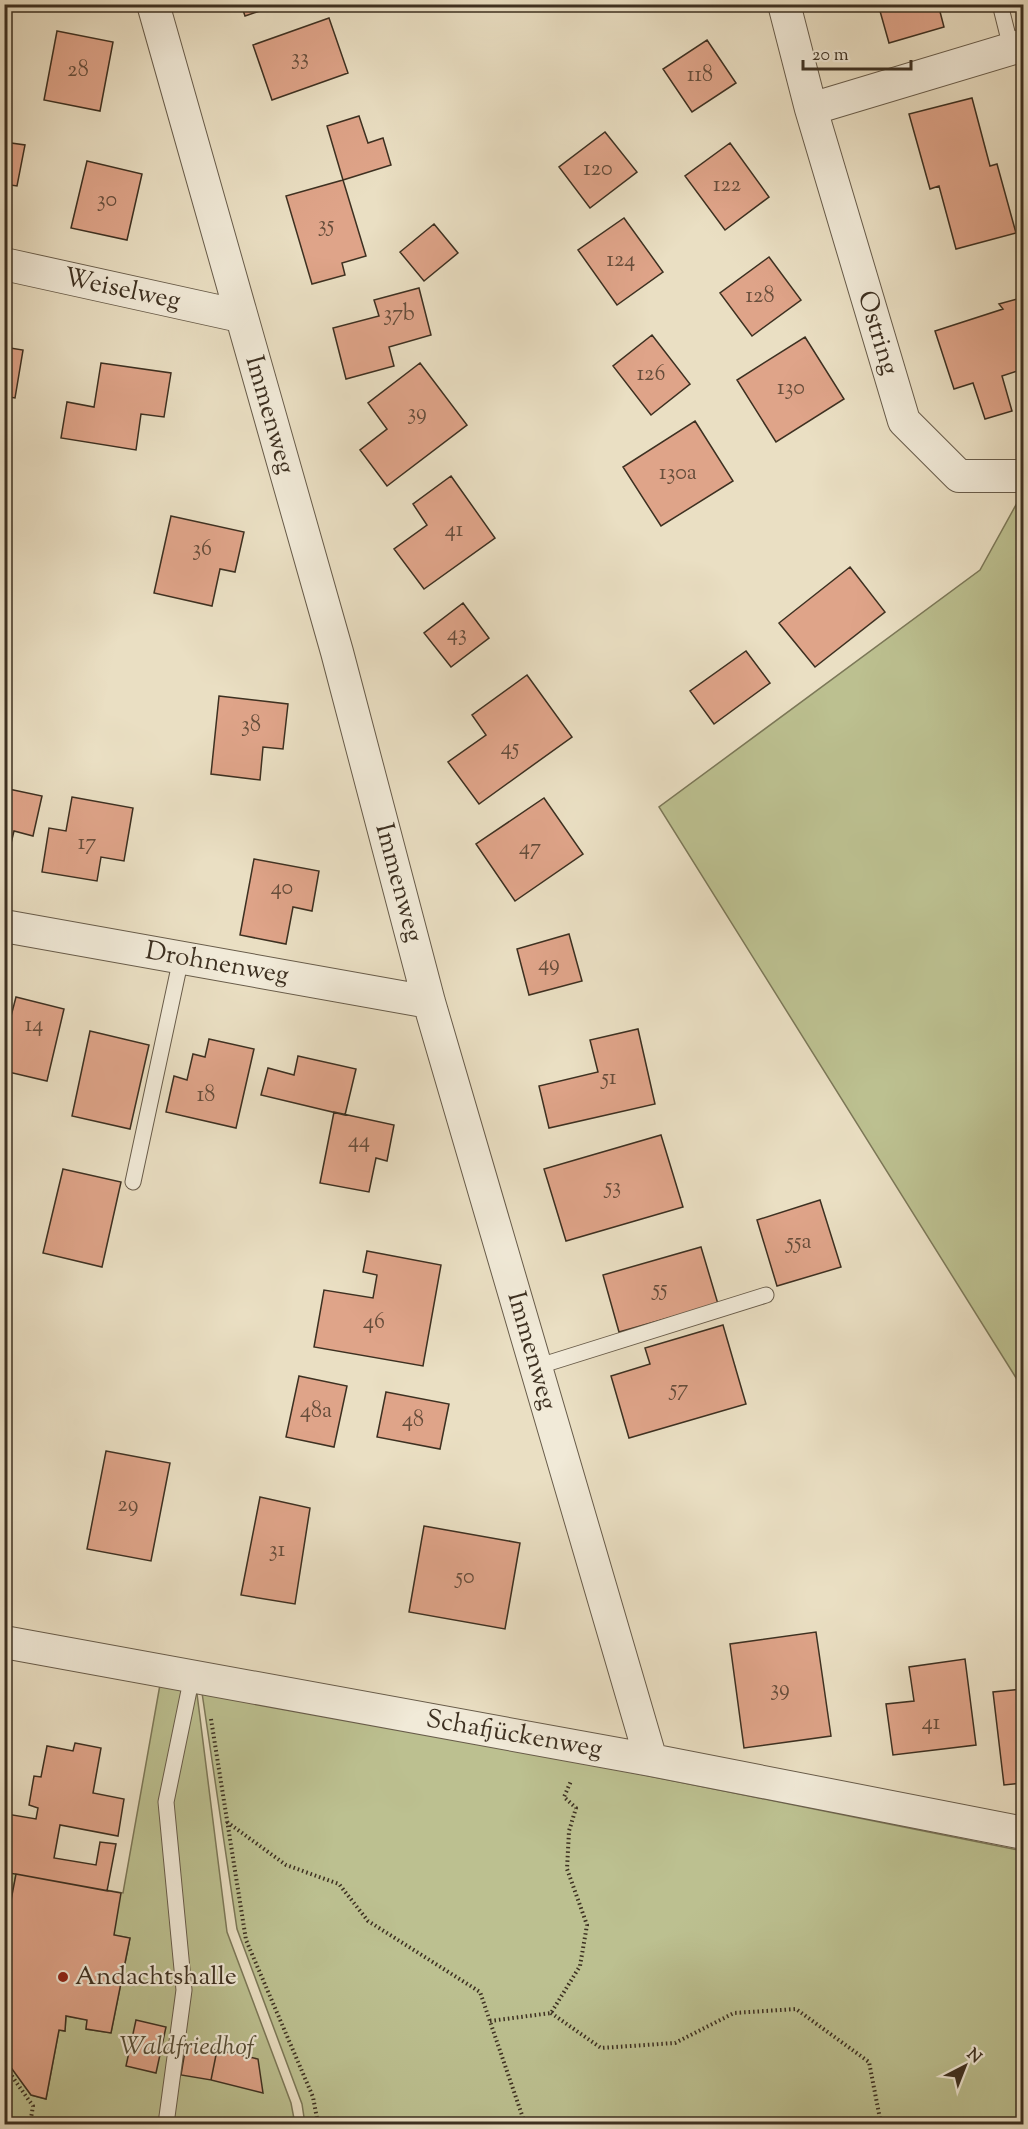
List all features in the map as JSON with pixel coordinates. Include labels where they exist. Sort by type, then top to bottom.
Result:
[{"type":"street","name":"Immenweg","points":[[153,4],[337,652],[429,1002],[651,1760]]},
{"type":"street","name":"Ostring","points":[[784,4],[811,109],[904,421],[959,476],[1023,476]]},
{"type":"street","points":[[811,109],[1017,46]]},
{"type":"street","name":"Weiselweg","points":[[4,264],[240,316]]},
{"type":"street","name":"Drohnenweg","points":[[4,926],[429,1002]]},
{"type":"street","name":"Schafjückenweg","points":[[4,1642],[651,1760],[1023,1833]]},
{"type":"lane","points":[[1000,4],[1017,46]]},
{"type":"lane","points":[[133,1182],[181,958]]},
{"type":"lane","points":[[536,1367],[766,1295]]},
{"type":"lane","points":[[166,2124],[184,1990],[166,1802],[198,1677]]},
{"type":"path","points":[[198,1677],[227,1822],[246,1940],[313,2097],[318,2124]]},
{"type":"path","points":[[550,2013],[580,1966],[587,1925],[567,1869],[569,1831],[576,1808],[564,1797],[585,1748]]},
{"type":"path","points":[[227,1822],[286,1865],[339,1884],[368,1921],[480,1992],[525,2124]]},
{"type":"path","points":[[490,2021],[550,2013],[601,2048],[675,2043],[734,2013],[796,2009],[868,2062],[881,2124]]},
{"type":"path","points":[[4,2065],[33,2106],[30,2124]]},
{"type":"green space","points":[[1023,498],[1023,1389],[659,807],[980,570],[1017,503]]},
{"type":"green space","name":"Waldfriedhof","points":[[161,1679],[196,1686],[227,1932],[291,2103],[295,2124],[5,2124],[5,2058],[31,2095],[46,2099],[59,2030],[65,2031],[66,2016],[87,2020],[86,2029],[111,2033],[130,1938],[114,1935],[16,1874],[5,1937],[5,1872],[123,1893]]},
{"type":"green space","points":[[201,1686],[1023,1851],[1023,2124],[305,2124],[302,2104],[237,1929]]},
{"type":"building","points":[[241,4],[280,4],[245,16]]},
{"type":"building","points":[[878,4],[938,4],[944,27],[889,43]]},
{"type":"building","points":[[329,18],[348,73],[272,100],[253,45]]},
{"type":"building","points":[[57,31],[113,42],[100,111],[44,100]]},
{"type":"building","points":[[707,40],[736,83],[692,112],[663,69]]},
{"type":"building","points":[[972,98],[990,166],[997,164],[1016,233],[956,249],[939,186],[930,189],[909,114]]},
{"type":"building","points":[[359,116],[368,143],[383,138],[391,165],[343,180],[327,126]]},
{"type":"building","points":[[605,132],[637,172],[590,208],[559,167]]},
{"type":"building","points":[[4,142],[25,145],[17,186],[4,184]]},
{"type":"building","points":[[730,143],[769,197],[725,230],[685,176]]},
{"type":"building","points":[[87,161],[142,174],[127,240],[71,228]]},
{"type":"building","points":[[343,180],[366,256],[342,263],[345,275],[312,284],[286,196]]},
{"type":"building","points":[[624,218],[663,272],[617,305],[578,250]]},
{"type":"building","points":[[434,224],[458,253],[424,281],[400,252]]},
{"type":"building","points":[[769,257],[801,300],[752,336],[720,293]]},
{"type":"building","points":[[419,288],[431,335],[389,347],[394,366],[346,379],[333,328],[379,316],[374,300]]},
{"type":"building","points":[[1024,297],[1024,354],[1019,355],[1023,369],[1002,376],[1012,411],[985,419],[973,383],[954,389],[935,331],[1003,309],[999,304]]},
{"type":"building","points":[[652,335],[690,384],[651,415],[613,366]]},
{"type":"building","points":[[805,337],[844,399],[776,442],[737,380]]},
{"type":"building","points":[[4,347],[23,350],[15,398],[4,396]]},
{"type":"building","points":[[101,363],[171,373],[164,417],[141,414],[136,450],[61,438],[67,402],[94,407]]},
{"type":"building","points":[[420,363],[467,425],[387,486],[360,450],[387,429],[368,403]]},
{"type":"building","points":[[695,421],[733,481],[661,526],[623,467]]},
{"type":"building","points":[[451,476],[495,538],[424,589],[394,549],[427,525],[413,504]]},
{"type":"building","points":[[171,516],[244,532],[235,572],[220,569],[212,606],[154,593]]},
{"type":"building","points":[[850,567],[885,612],[815,667],[779,623]]},
{"type":"building","points":[[463,603],[489,638],[451,667],[424,633]]},
{"type":"building","points":[[746,651],[770,683],[714,724],[690,691]]},
{"type":"building","points":[[527,675],[572,737],[479,804],[448,762],[486,735],[472,715]]},
{"type":"building","points":[[219,696],[288,704],[283,749],[263,747],[260,780],[211,774]]},
{"type":"building","points":[[4,788],[42,796],[33,836],[14,831],[5,868]]},
{"type":"building","points":[[72,797],[133,808],[124,861],[101,857],[97,881],[42,872],[49,828],[66,831]]},
{"type":"building","points":[[544,798],[583,854],[515,901],[476,844]]},
{"type":"building","points":[[254,859],[319,871],[312,911],[293,907],[286,944],[240,935]]},
{"type":"building","points":[[569,934],[582,981],[529,995],[517,949]]},
{"type":"building","points":[[16,997],[64,1009],[47,1081],[4,1071],[4,1043]]},
{"type":"building","points":[[638,1029],[655,1104],[549,1128],[539,1086],[598,1072],[590,1040]]},
{"type":"building","points":[[90,1031],[149,1045],[130,1129],[72,1116]]},
{"type":"building","points":[[209,1039],[254,1049],[236,1128],[166,1112],[174,1076],[187,1080],[193,1054],[205,1057]]},
{"type":"building","points":[[298,1056],[356,1069],[345,1115],[261,1095],[268,1068],[294,1075]]},
{"type":"building","points":[[334,1112],[394,1125],[387,1161],[376,1158],[369,1192],[320,1183]]},
{"type":"building","points":[[661,1135],[683,1207],[566,1241],[544,1169]]},
{"type":"building","points":[[63,1169],[121,1182],[102,1267],[43,1253]]},
{"type":"building","points":[[820,1200],[841,1267],[777,1286],[757,1220]]},
{"type":"building","points":[[701,1247],[718,1304],[619,1332],[603,1275]]},
{"type":"building","points":[[367,1251],[441,1265],[423,1366],[314,1347],[324,1290],[373,1298],[377,1275],[363,1272]]},
{"type":"building","points":[[723,1325],[746,1404],[629,1438],[611,1376],[650,1364],[645,1348]]},
{"type":"building","points":[[299,1376],[347,1386],[334,1447],[286,1437]]},
{"type":"building","points":[[386,1392],[449,1404],[440,1449],[377,1437]]},
{"type":"building","points":[[106,1451],[170,1463],[151,1561],[87,1549]]},
{"type":"building","points":[[260,1497],[310,1508],[295,1604],[241,1595]]},
{"type":"building","points":[[424,1526],[520,1543],[505,1629],[409,1612]]},
{"type":"building","points":[[816,1632],[831,1736],[744,1748],[730,1644]]},
{"type":"building","points":[[965,1659],[976,1745],[893,1755],[886,1704],[914,1701],[909,1667]]},
{"type":"building","points":[[1024,1689],[1024,1783],[1004,1785],[993,1692]]},
{"type":"building","points":[[75,1743],[101,1748],[93,1793],[124,1799],[118,1836],[60,1825],[54,1858],[96,1865],[100,1842],[116,1844],[107,1891],[4,1872],[4,1831],[7,1814],[36,1819],[38,1808],[29,1805],[34,1776],[41,1777],[47,1746],[73,1751]]},
{"type":"building","name":"Andachtshalle","points":[[16,1874],[121,1893],[114,1935],[130,1938],[111,2033],[86,2029],[87,2020],[66,2016],[65,2031],[59,2030],[46,2099],[31,2095],[4,2058],[4,1937]]},
{"type":"building","points":[[136,2020],[166,2027],[156,2073],[126,2066]]},
{"type":"building","points":[[186,2045],[217,2050],[211,2080],[181,2075]]},
{"type":"building","points":[[217,2050],[258,2059],[263,2093],[211,2080]]},
{"type":"place","name":"Andachtshalle","points":[[63,1977]]}]
